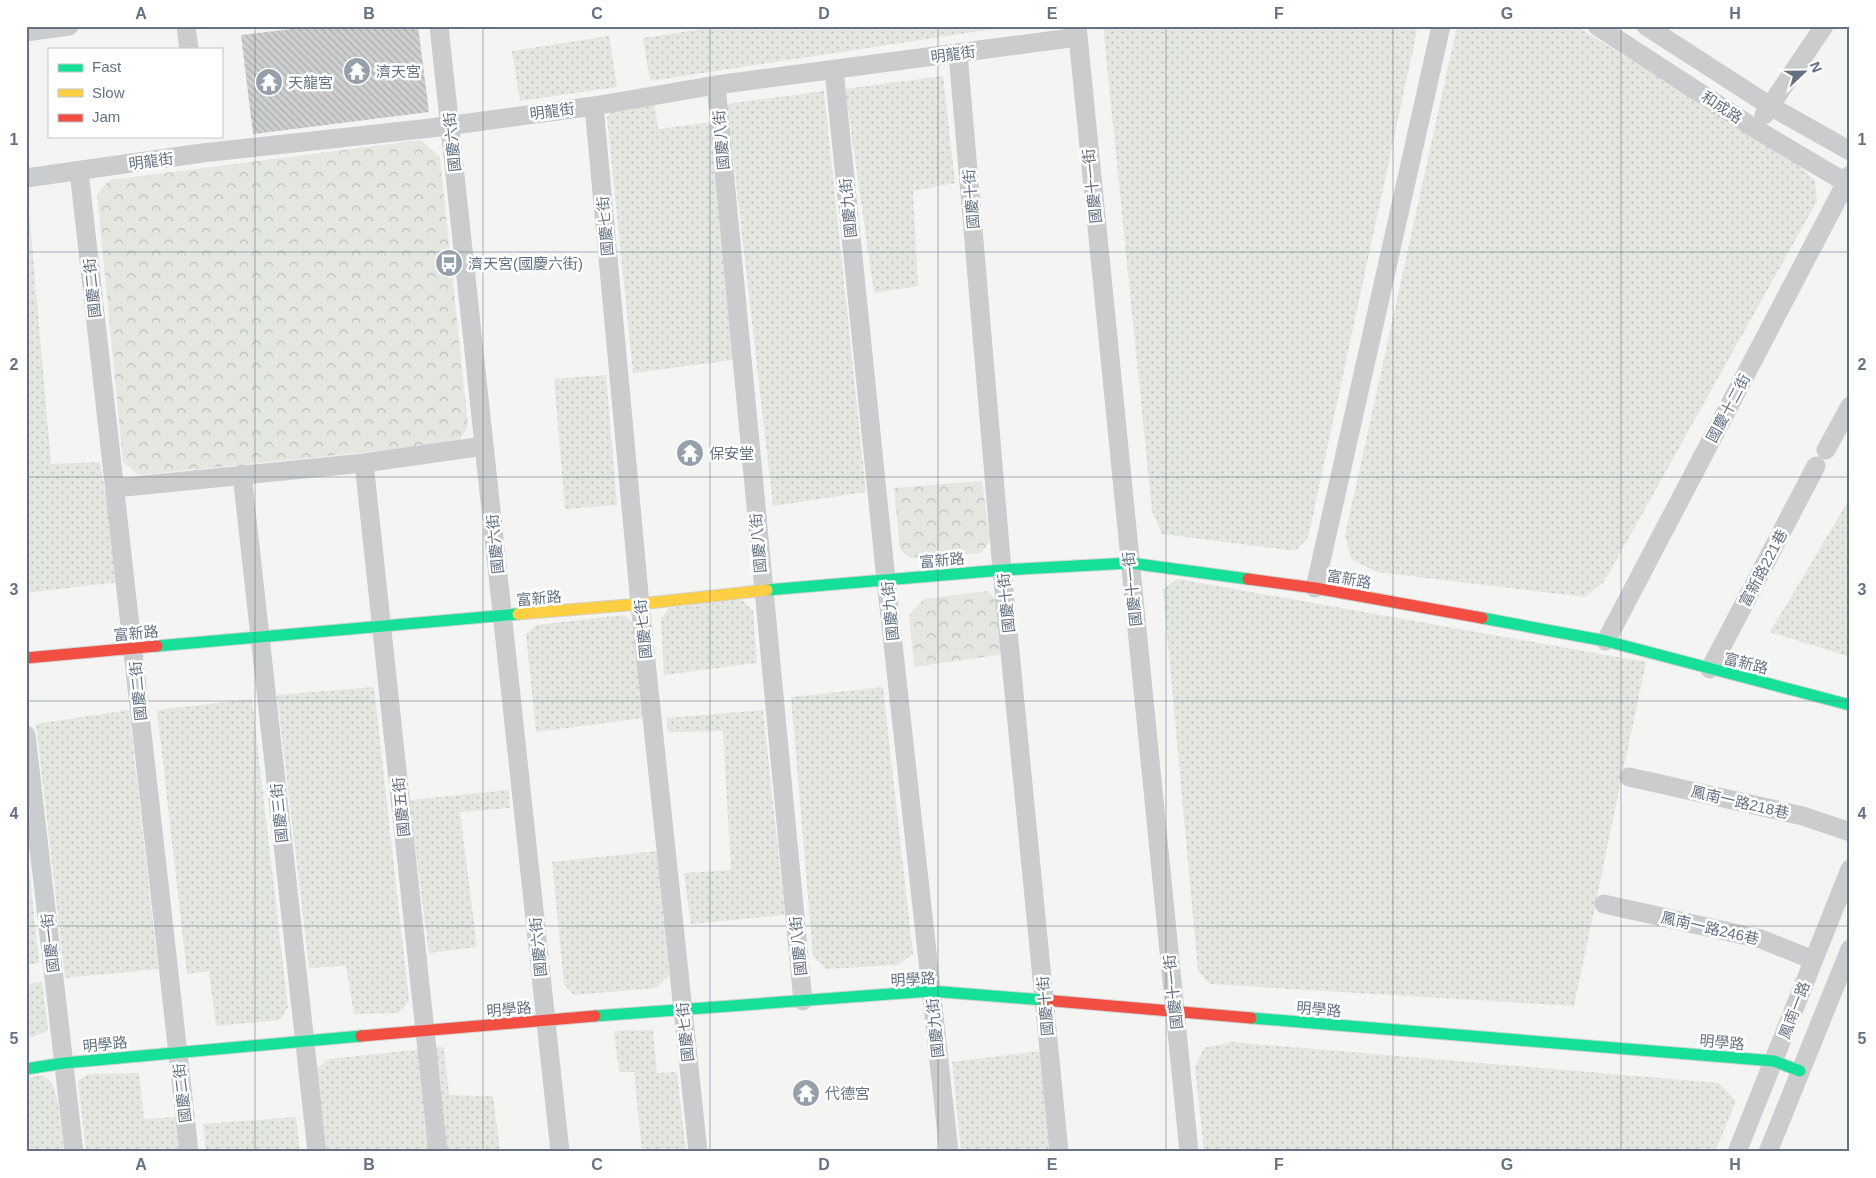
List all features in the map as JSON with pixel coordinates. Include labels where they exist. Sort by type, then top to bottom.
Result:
[{"type":"street","points":[[26,32],[69,26]]},
{"type":"street","points":[[186,26],[189,48]]},
{"type":"street","name":"國慶六街","points":[[439,26],[560,1152]]},
{"type":"street","points":[[1315,588],[1441,26]]},
{"type":"street","name":"和成路","points":[[1597,26],[1754,128],[1848,181]]},
{"type":"street","name":"和成路","points":[[1646,26],[1674,34],[1770,106],[1850,151]]},
{"type":"street","points":[[1754,128],[1824,26]]},
{"type":"street","name":"明龍街","points":[[26,178],[79,171],[201,145],[450,125],[594,106],[716,85],[958,53],[1077,32]]},
{"type":"street","name":"國慶十一街","points":[[1077,32],[1188,1152]]},
{"type":"street","name":"國慶十街","points":[[958,53],[1002,570],[1059,1152]]},
{"type":"street","name":"國慶九街","points":[[834,70],[886,580],[949,1152]]},
{"type":"street","name":"國慶八街","points":[[716,85],[803,1001]]},
{"type":"street","name":"國慶七街","points":[[594,106],[640,604],[698,1152]]},
{"type":"street","name":"國慶二街","points":[[79,171],[189,1152]]},
{"type":"street","name":"國慶十二街","points":[[1606,641],[1848,181]]},
{"type":"street","points":[[1826,450],[1850,406]]},
{"type":"street","points":[[115,488],[364,463],[484,446]]},
{"type":"street","name":"國慶五街","points":[[364,463],[438,1152]]},
{"type":"street","name":"富新路221巷","points":[[1710,669],[1816,466]]},
{"type":"street","name":"國慶三街","points":[[242,474],[317,1152]]},
{"type":"street","name":"富新路","points":[[26,658],[381,625],[640,604],[763,590],[1002,570],[1130,563],[1315,588],[1606,641],[1850,705]]},
{"type":"street","name":"國慶一街","points":[[26,735],[74,1152]]},
{"type":"street","name":"鳳南一路218巷","points":[[1629,777],[1803,816],[1850,832]]},
{"type":"street","name":"鳳南一路","points":[[1737,1152],[1850,869]]},
{"type":"street","name":"鳳南一路246巷","points":[[1604,904],[1761,939],[1814,960]]},
{"type":"street","name":"鳳南一路","points":[[1768,1152],[1850,949]]},
{"type":"street","name":"明學路","points":[[26,1069],[64,1063],[178,1052],[683,1008],[931,991],[1175,1013],[1774,1061],[1800,1071]]},
{"type":"green space","points":[[723,26],[1013,26],[650,81],[643,38]]},
{"type":"green space","points":[[1103,26],[1418,26],[1308,538],[1295,551],[1162,534],[1152,511]]},
{"type":"green space","points":[[1457,26],[1576,26],[1794,161],[1815,181],[1817,201],[1604,582],[1585,597],[1377,572],[1352,560],[1345,536]]},
{"type":"green space","points":[[609,36],[617,87],[520,101],[512,51]]},
{"type":"green space","points":[[943,76],[955,183],[913,191],[918,286],[874,293],[845,89]]},
{"type":"green space","points":[[824,91],[866,492],[773,506],[727,104]]},
{"type":"green space","points":[[654,98],[658,129],[712,122],[733,360],[633,373],[607,118],[613,108]]},
{"type":"green space","points":[[421,140],[440,157],[468,426],[458,443],[139,475],[123,462],[97,194],[110,180]]},
{"type":"green space","points":[[26,210],[29,210],[51,464],[100,462],[120,582],[26,593]]},
{"type":"green space","points":[[606,375],[617,505],[565,509],[554,379]]},
{"type":"green space","points":[[982,481],[990,541],[981,553],[911,558],[900,550],[894,488]]},
{"type":"green space","points":[[1850,498],[1850,657],[1770,632]]},
{"type":"green space","points":[[1178,579],[1646,662],[1574,1006],[1210,984],[1198,971],[1163,589]]},
{"type":"green space","points":[[988,591],[999,604],[1005,654],[914,667],[909,615],[924,599]]},
{"type":"green space","points":[[741,599],[753,611],[757,663],[664,675],[661,619],[669,608]]},
{"type":"green space","points":[[623,615],[631,621],[637,630],[643,718],[536,732],[526,634],[537,625]]},
{"type":"green space","points":[[374,687],[409,1001],[398,1013],[354,1014],[346,966],[309,968],[277,695]]},
{"type":"green space","points":[[883,687],[913,954],[897,965],[826,969],[813,956],[791,697]]},
{"type":"green space","points":[[252,699],[288,1007],[280,1020],[216,1026],[209,971],[187,974],[157,710]]},
{"type":"green space","points":[[129,710],[158,969],[65,978],[36,724]]},
{"type":"green space","points":[[763,710],[785,915],[691,924],[684,873],[731,870],[723,731],[668,732],[667,718]]},
{"type":"green space","points":[[509,790],[510,808],[460,812],[477,947],[429,953],[409,800]]},
{"type":"green space","points":[[26,838],[39,963],[26,965]]},
{"type":"green space","points":[[657,851],[669,975],[656,988],[574,995],[564,984],[552,862]]},
{"type":"green space","points":[[42,982],[48,1030],[26,1040],[26,984]]},
{"type":"green space","points":[[653,1030],[657,1073],[677,1072],[686,1152],[642,1152],[634,1072],[619,1072],[614,1031]]},
{"type":"green space","points":[[1231,1042],[1719,1083],[1736,1101],[1715,1152],[1204,1152],[1195,1067],[1204,1048]]},
{"type":"green space","points":[[444,1047],[449,1095],[493,1096],[500,1152],[327,1152],[317,1069],[328,1059]]},
{"type":"green space","points":[[1041,1051],[1049,1152],[961,1152],[952,1062]]},
{"type":"green space","points":[[139,1073],[144,1119],[178,1117],[182,1152],[86,1152],[78,1081],[88,1074]]},
{"type":"green space","points":[[43,1075],[53,1084],[58,1103],[64,1152],[26,1152],[26,1078]]},
{"type":"green space","points":[[296,1117],[300,1152],[206,1152],[203,1124]]},
{"type":"building","name":"濟天宮","points":[[316,26],[418,26],[429,112],[253,134],[241,35]]},
{"type":"traffic: fast","points":[[767,590],[1002,570],[1130,563],[1248,579]]},
{"type":"traffic: fast","points":[[157,646],[518,614]]},
{"type":"traffic: fast","points":[[1482,618],[1606,641],[1850,705]]},
{"type":"traffic: fast","points":[[595,1016],[931,991],[1043,1000]]},
{"type":"traffic: fast","points":[[1251,1018],[1774,1061],[1800,1071]]},
{"type":"traffic: fast","points":[[26,1069],[64,1063],[361,1036]]},
{"type":"traffic: slow","points":[[518,614],[640,604],[767,590]]},
{"type":"traffic: jam","points":[[1248,579],[1315,588],[1482,618]]},
{"type":"traffic: jam","points":[[26,658],[157,646]]},
{"type":"traffic: jam","points":[[1043,1000],[1251,1018]]},
{"type":"traffic: jam","points":[[361,1036],[595,1016]]},
{"type":"place","name":"濟天宮","points":[[357,71]]},
{"type":"place","name":"天龍宮","points":[[269,82]]},
{"type":"place","name":"濟天宮(國慶六街)","points":[[449,263]]},
{"type":"place","name":"保安堂","points":[[690,453]]},
{"type":"place","name":"代德宮","points":[[806,1093]]}]
